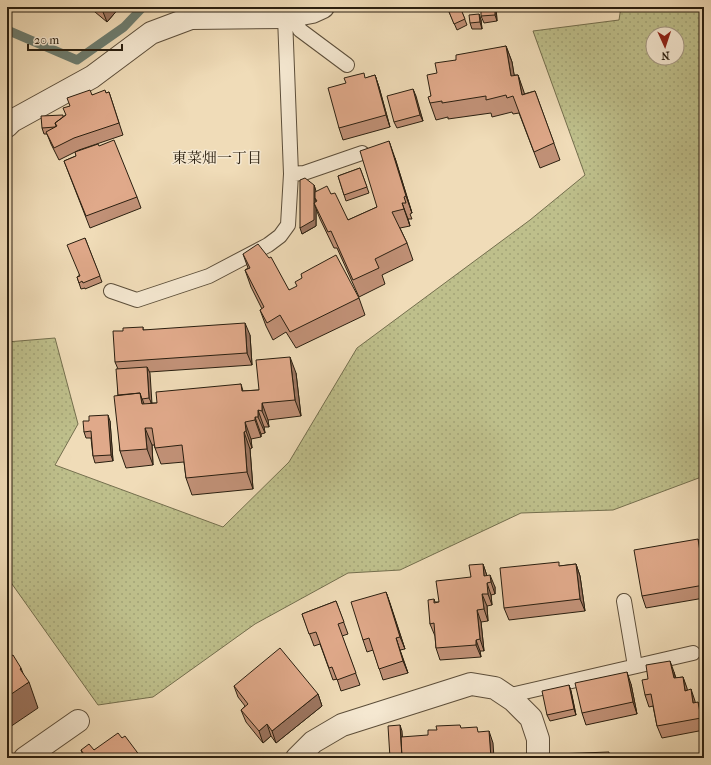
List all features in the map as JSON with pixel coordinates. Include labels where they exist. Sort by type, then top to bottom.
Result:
[{"type":"street","points":[[7,126],[12,121],[92,77],[152,33],[191,18],[289,17],[312,12],[323,7]]},
{"type":"street","points":[[297,758],[313,742],[342,725],[471,684],[495,688],[513,700],[531,718],[538,739],[538,758]]},
{"type":"street","points":[[25,758],[78,721]]},
{"type":"lane","points":[[289,17],[300,30],[347,65]]},
{"type":"lane","points":[[111,291],[138,300],[209,276],[268,245],[280,236],[288,225],[291,174],[289,17]]},
{"type":"lane","points":[[291,174],[304,173],[362,153]]},
{"type":"lane","points":[[624,601],[635,666]]},
{"type":"lane","points":[[507,696],[693,653]]},
{"type":"green space","points":[[621,7],[704,7],[704,476],[613,510],[521,513],[400,570],[348,573],[255,624],[153,697],[98,705],[7,577],[7,342],[55,338],[78,424],[55,465],[223,527],[289,462],[357,348],[530,220],[585,175],[533,31],[619,20]]},
{"type":"building","points":[[447,7],[460,7],[465,19],[454,24]]},
{"type":"building","points":[[481,7],[495,7],[495,15],[481,16]]},
{"type":"building","points":[[479,14],[480,22],[470,23],[469,15]]},
{"type":"building","points":[[506,46],[511,76],[518,75],[522,95],[535,91],[554,143],[534,152],[513,96],[507,98],[506,95],[486,100],[486,96],[442,103],[442,101],[430,103],[428,97],[431,96],[427,75],[437,73],[435,63],[456,60],[456,55]]},
{"type":"building","points":[[364,73],[365,78],[375,75],[386,115],[339,128],[328,88],[346,83],[344,78]]},
{"type":"building","points":[[413,89],[420,115],[394,122],[387,96]]},
{"type":"building","points":[[90,90],[92,95],[105,90],[106,93],[109,92],[119,123],[74,138],[54,148],[46,132],[57,126],[55,123],[66,115],[63,108],[70,106],[67,98]]},
{"type":"building","points":[[63,115],[63,117],[55,123],[55,127],[42,128],[41,116]]},
{"type":"building","points":[[114,140],[137,197],[86,216],[64,161],[76,156],[75,152],[98,144],[99,146]]},
{"type":"building","points":[[389,141],[406,196],[404,197],[406,203],[402,203],[404,209],[392,212],[407,243],[375,259],[379,268],[353,280],[331,231],[328,232],[314,203],[317,201],[315,198],[315,192],[327,186],[331,194],[335,193],[348,220],[377,207],[360,151]]},
{"type":"building","points":[[360,168],[367,187],[344,195],[338,176]]},
{"type":"building","points":[[305,178],[314,185],[314,220],[300,228],[300,180]]},
{"type":"building","points":[[85,238],[100,276],[83,283],[82,281],[79,283],[77,277],[80,276],[67,245]]},
{"type":"building","points":[[258,244],[269,258],[271,257],[289,290],[297,286],[295,282],[302,278],[301,274],[336,255],[359,298],[290,332],[280,315],[267,323],[260,310],[264,307],[245,270],[250,268],[243,254]]},
{"type":"building","points":[[245,323],[247,353],[115,362],[113,331],[123,331],[123,328],[143,327],[143,330]]},
{"type":"building","points":[[290,357],[295,400],[262,403],[262,411],[258,410],[258,417],[255,417],[255,420],[245,422],[246,431],[244,432],[247,472],[186,478],[182,445],[155,448],[152,428],[145,428],[147,449],[120,451],[114,396],[140,393],[142,404],[157,403],[156,392],[241,384],[242,391],[259,390],[256,360]]},
{"type":"building","points":[[147,367],[149,398],[142,399],[140,393],[118,395],[116,369]]},
{"type":"building","points":[[108,415],[111,455],[93,456],[91,431],[84,432],[83,421],[89,421],[89,416]]},
{"type":"building","points":[[698,539],[704,585],[642,596],[634,550]]},
{"type":"building","points":[[559,562],[559,566],[576,564],[580,599],[504,608],[500,568]]},
{"type":"building","points":[[483,564],[484,576],[490,575],[491,582],[487,583],[488,594],[482,594],[484,609],[477,610],[480,639],[476,640],[476,645],[436,648],[434,623],[430,624],[428,600],[434,599],[434,603],[439,602],[436,581],[471,577],[469,565]]},
{"type":"building","points":[[386,592],[400,637],[396,638],[403,661],[379,669],[369,638],[363,640],[351,602]]},
{"type":"building","points":[[336,601],[344,622],[338,624],[356,673],[337,680],[332,667],[329,668],[316,632],[309,634],[302,614]]},
{"type":"building","points":[[280,648],[318,694],[272,731],[267,724],[259,731],[241,710],[248,704],[234,686]]},
{"type":"building","points":[[7,651],[11,656],[13,655],[29,682],[7,697]]},
{"type":"building","points":[[670,661],[674,678],[683,677],[685,691],[691,689],[693,703],[698,702],[701,718],[657,726],[651,694],[645,695],[642,680],[648,679],[646,665]]},
{"type":"building","points":[[627,672],[633,702],[582,713],[575,683]]},
{"type":"building","points":[[569,685],[574,709],[547,715],[542,691]]},
{"type":"building","points":[[400,725],[402,758],[390,758],[388,726]]},
{"type":"building","points":[[460,725],[461,728],[477,727],[478,732],[489,731],[491,758],[402,758],[401,737],[428,735],[428,730],[437,730],[436,726]]},
{"type":"building","points":[[118,733],[122,738],[125,736],[140,756],[137,758],[85,758],[86,757],[81,750],[89,744],[94,750]]},
{"type":"building","points":[[609,752],[609,758],[555,758],[555,754]]},
{"type":"building","points":[[62,754],[66,758],[51,758],[54,755]]},
{"type":"waterway","points":[[7,30],[77,60],[124,27],[143,7]]},
{"type":"district","name":"東菜畑一丁目","points":[[217,158]]}]
